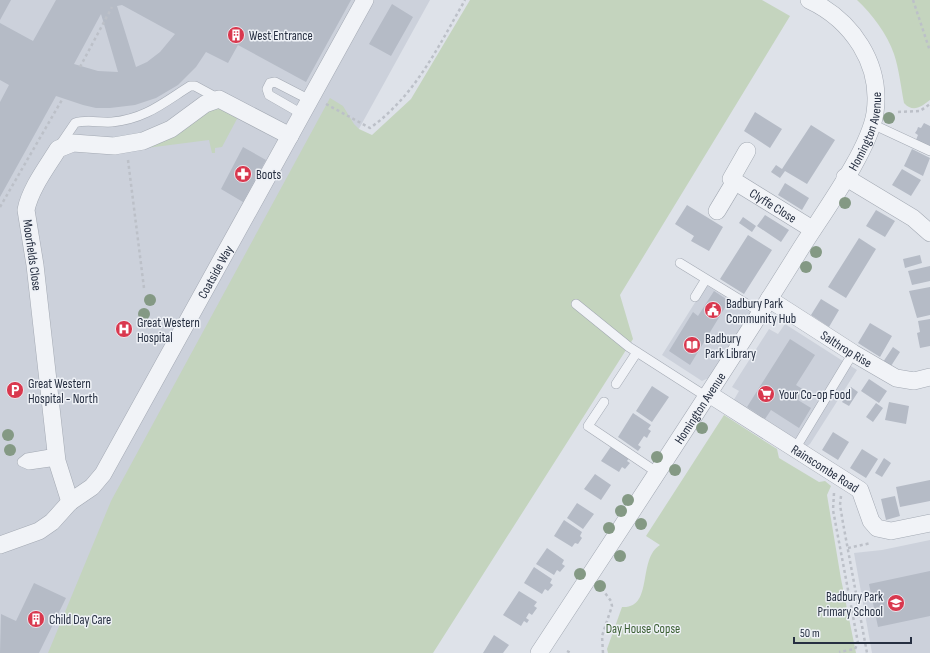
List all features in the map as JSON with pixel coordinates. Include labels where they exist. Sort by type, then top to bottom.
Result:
[{"type":"street","name":"Coatside Way","points":[[0,546],[39,530],[52,522],[70,502],[92,487],[103,474],[365,0]]},
{"type":"street","name":"Homington Avenue","points":[[539,653],[708,395],[845,178],[863,146],[872,124],[876,101],[874,82],[863,47],[840,20],[809,0]]},
{"type":"street","points":[[58,149],[74,143],[99,146],[125,145],[143,141],[166,131],[205,104],[219,99],[290,136]]},
{"type":"street","name":"Moorfields Close","points":[[58,149],[37,184],[26,210],[37,281],[57,457],[70,502]]},
{"type":"street","name":"Clyffe Close","points":[[747,151],[731,179],[812,229]]},
{"type":"street","points":[[845,178],[913,218],[930,233]]},
{"type":"street","name":"Clyffe Close","points":[[717,212],[735,181]]},
{"type":"street","name":"Salthrop Rise","points":[[765,305],[896,378],[914,381],[930,377]]},
{"type":"street","name":"Rainscombe Road","points":[[708,395],[860,490],[871,521],[882,530],[891,531],[930,524]]},
{"type":"lane","points":[[58,149],[75,123],[88,121],[112,122],[138,117],[159,108],[190,86],[195,86],[219,99]]},
{"type":"lane","points":[[872,124],[930,151]]},
{"type":"lane","points":[[680,263],[706,279],[765,305]]},
{"type":"lane","points":[[695,297],[706,279]]},
{"type":"lane","points":[[576,304],[612,335],[708,395]]},
{"type":"lane","points":[[616,384],[637,352]]},
{"type":"lane","points":[[795,449],[853,353]]},
{"type":"lane","points":[[604,402],[588,426],[658,473]]},
{"type":"lane","points":[[22,462],[29,465],[57,457]]},
{"type":"path","points":[[308,103],[370,128],[404,99],[420,79],[465,0]]},
{"type":"path","points":[[914,0],[930,50]]},
{"type":"path","points":[[80,67],[112,7]]},
{"type":"path","points":[[0,207],[63,98]]},
{"type":"path","points":[[898,112],[920,111],[930,104]]},
{"type":"path","points":[[125,145],[144,288]]},
{"type":"path","points":[[839,652],[855,649],[858,643],[833,510],[835,492],[843,479]]},
{"type":"path","points":[[843,479],[840,505],[867,653]]},
{"type":"path","points":[[604,653],[602,636],[612,606],[611,601],[605,593]]},
{"type":"path","points":[[566,651],[571,653]]},
{"type":"shaded area","name":"Great Western Hospital","points":[[0,0],[430,0],[70,653],[0,653]]},
{"type":"shaded area","points":[[706,285],[751,313],[711,377],[702,381],[662,355]]},
{"type":"shaded area","points":[[785,324],[857,370],[810,444],[806,447],[732,403],[739,391],[732,387],[769,329],[778,334]]},
{"type":"shaded area","name":"Badbury Park Primary School","points":[[930,540],[930,653],[872,653],[854,553],[882,550]]},
{"type":"green space","points":[[470,0],[762,0],[790,16],[620,295],[633,339],[433,653],[48,653],[111,501],[330,98],[343,106],[354,124],[359,129],[372,135],[411,99]]},
{"type":"green space","points":[[857,0],[930,0],[930,100],[923,105],[917,108],[911,108],[904,103],[897,66],[891,47],[878,25]]},
{"type":"green space","points":[[220,109],[238,117],[222,147],[215,148],[215,153],[212,153],[209,140],[131,150],[211,110]]},
{"type":"green space","name":"Day House Copse","points":[[724,415],[777,449],[779,458],[819,482],[825,481],[831,486],[827,495],[841,579],[856,653],[608,653],[607,649],[622,607],[632,605],[638,600],[642,592],[649,561],[653,552],[660,545],[646,536]]},
{"type":"building","points":[[0,0],[11,0],[0,20]]},
{"type":"building","points":[[56,0],[351,0],[306,82],[238,45],[228,63],[206,52],[196,67],[178,85],[156,98],[135,105],[96,108],[56,96],[0,197],[0,102],[9,85],[0,80],[0,23],[33,41]],"holes":[[[122,5],[175,34],[160,52],[147,62],[136,67],[117,6]],[[101,14],[118,72],[98,71],[74,64]]]},
{"type":"building","points":[[392,4],[413,17],[391,56],[369,44]]},
{"type":"building","points":[[755,112],[782,129],[770,148],[744,131]]},
{"type":"building","points":[[924,123],[930,126],[930,147],[916,140],[918,135],[915,133],[918,127],[921,128]]},
{"type":"building","points":[[811,125],[835,140],[807,184],[785,171],[780,178],[771,172],[776,165],[782,169]]},
{"type":"building","name":"Boots","points":[[243,147],[266,160],[243,202],[221,189]]},
{"type":"building","points":[[912,149],[930,158],[923,176],[904,166]]},
{"type":"building","points":[[902,169],[921,180],[911,196],[892,185]]},
{"type":"building","points":[[785,183],[809,198],[802,210],[778,195]]},
{"type":"building","points":[[687,205],[723,227],[709,251],[691,241],[694,236],[675,224]]},
{"type":"building","points":[[876,210],[895,221],[885,237],[866,226]]},
{"type":"building","points":[[765,215],[789,230],[781,242],[757,226]]},
{"type":"building","points":[[743,217],[756,226],[752,232],[739,223]]},
{"type":"building","points":[[748,235],[772,250],[744,294],[720,279]]},
{"type":"building","points":[[859,238],[876,249],[846,298],[828,287]]},
{"type":"building","points":[[920,255],[922,263],[905,268],[903,259]]},
{"type":"building","points":[[930,266],[930,281],[912,285],[908,271]]},
{"type":"building","points":[[930,287],[930,315],[917,318],[909,291]]},
{"type":"building","points":[[714,291],[729,301],[690,365],[669,351],[693,312],[698,316]]},
{"type":"building","points":[[821,299],[839,310],[829,327],[811,315]]},
{"type":"building","points":[[930,319],[930,346],[920,348],[917,333],[920,332],[918,321]]},
{"type":"building","points":[[870,323],[892,336],[880,357],[858,343]]},
{"type":"building","points":[[790,339],[815,355],[796,385],[804,390],[798,400],[811,408],[799,428],[771,410],[765,419],[747,407]]},
{"type":"building","points":[[893,347],[900,352],[891,366],[883,362]]},
{"type":"building","points":[[869,379],[887,391],[879,403],[861,391]]},
{"type":"building","points":[[652,386],[669,397],[652,422],[636,411]]},
{"type":"building","points":[[851,387],[858,392],[849,406],[842,402]]},
{"type":"building","points":[[889,402],[909,406],[906,424],[885,420]]},
{"type":"building","points":[[876,403],[883,408],[873,422],[866,417]]},
{"type":"building","points":[[633,413],[651,425],[648,429],[651,431],[647,438],[644,436],[638,445],[641,447],[638,451],[618,437]]},
{"type":"building","points":[[833,432],[849,442],[838,460],[822,450]]},
{"type":"building","points":[[612,445],[630,457],[627,461],[630,463],[625,469],[622,467],[619,472],[601,461]]},
{"type":"building","points":[[862,449],[878,459],[866,478],[850,468]]},
{"type":"building","points":[[884,458],[891,463],[882,477],[875,473]]},
{"type":"building","points":[[595,474],[611,485],[601,500],[584,489]]},
{"type":"building","points":[[930,480],[930,501],[900,507],[896,487]]},
{"type":"building","points":[[895,496],[900,516],[886,520],[881,499]]},
{"type":"building","points":[[577,503],[594,514],[583,529],[567,518]]},
{"type":"building","points":[[564,520],[582,532],[580,536],[582,538],[578,544],[575,543],[572,547],[554,536]]},
{"type":"building","points":[[547,548],[564,560],[562,564],[565,566],[560,572],[557,570],[554,575],[536,564]]},
{"type":"building","points":[[534,567],[552,579],[550,583],[553,585],[548,591],[545,589],[542,594],[524,583]]},
{"type":"building","points":[[930,571],[930,616],[878,627],[869,584]]},
{"type":"building","name":"Child Day Care","points":[[34,583],[66,598],[39,653],[0,653],[1,614],[16,621]]},
{"type":"building","points":[[519,591],[537,602],[534,606],[537,608],[532,615],[529,613],[526,618],[529,620],[527,623],[524,621],[521,626],[503,615]]},
{"type":"building","points":[[494,635],[509,645],[503,653],[483,653]]},
{"type":"place","name":"West Entrance","points":[[236,35]]},
{"type":"place","name":"Boots","points":[[243,174]]},
{"type":"place","name":"Badbury Park Community Hub","points":[[713,310]]},
{"type":"place","name":"Great Western Hospital","points":[[124,329]]},
{"type":"place","name":"Badbury Park Library","points":[[692,345]]},
{"type":"place","name":"Great Western Hospital - North","points":[[15,390]]},
{"type":"place","name":"Your Co-op Food","points":[[766,394]]},
{"type":"place","name":"Badbury Park Primary School","points":[[896,603]]},
{"type":"place","name":"Child Day Care","points":[[36,619]]}]
